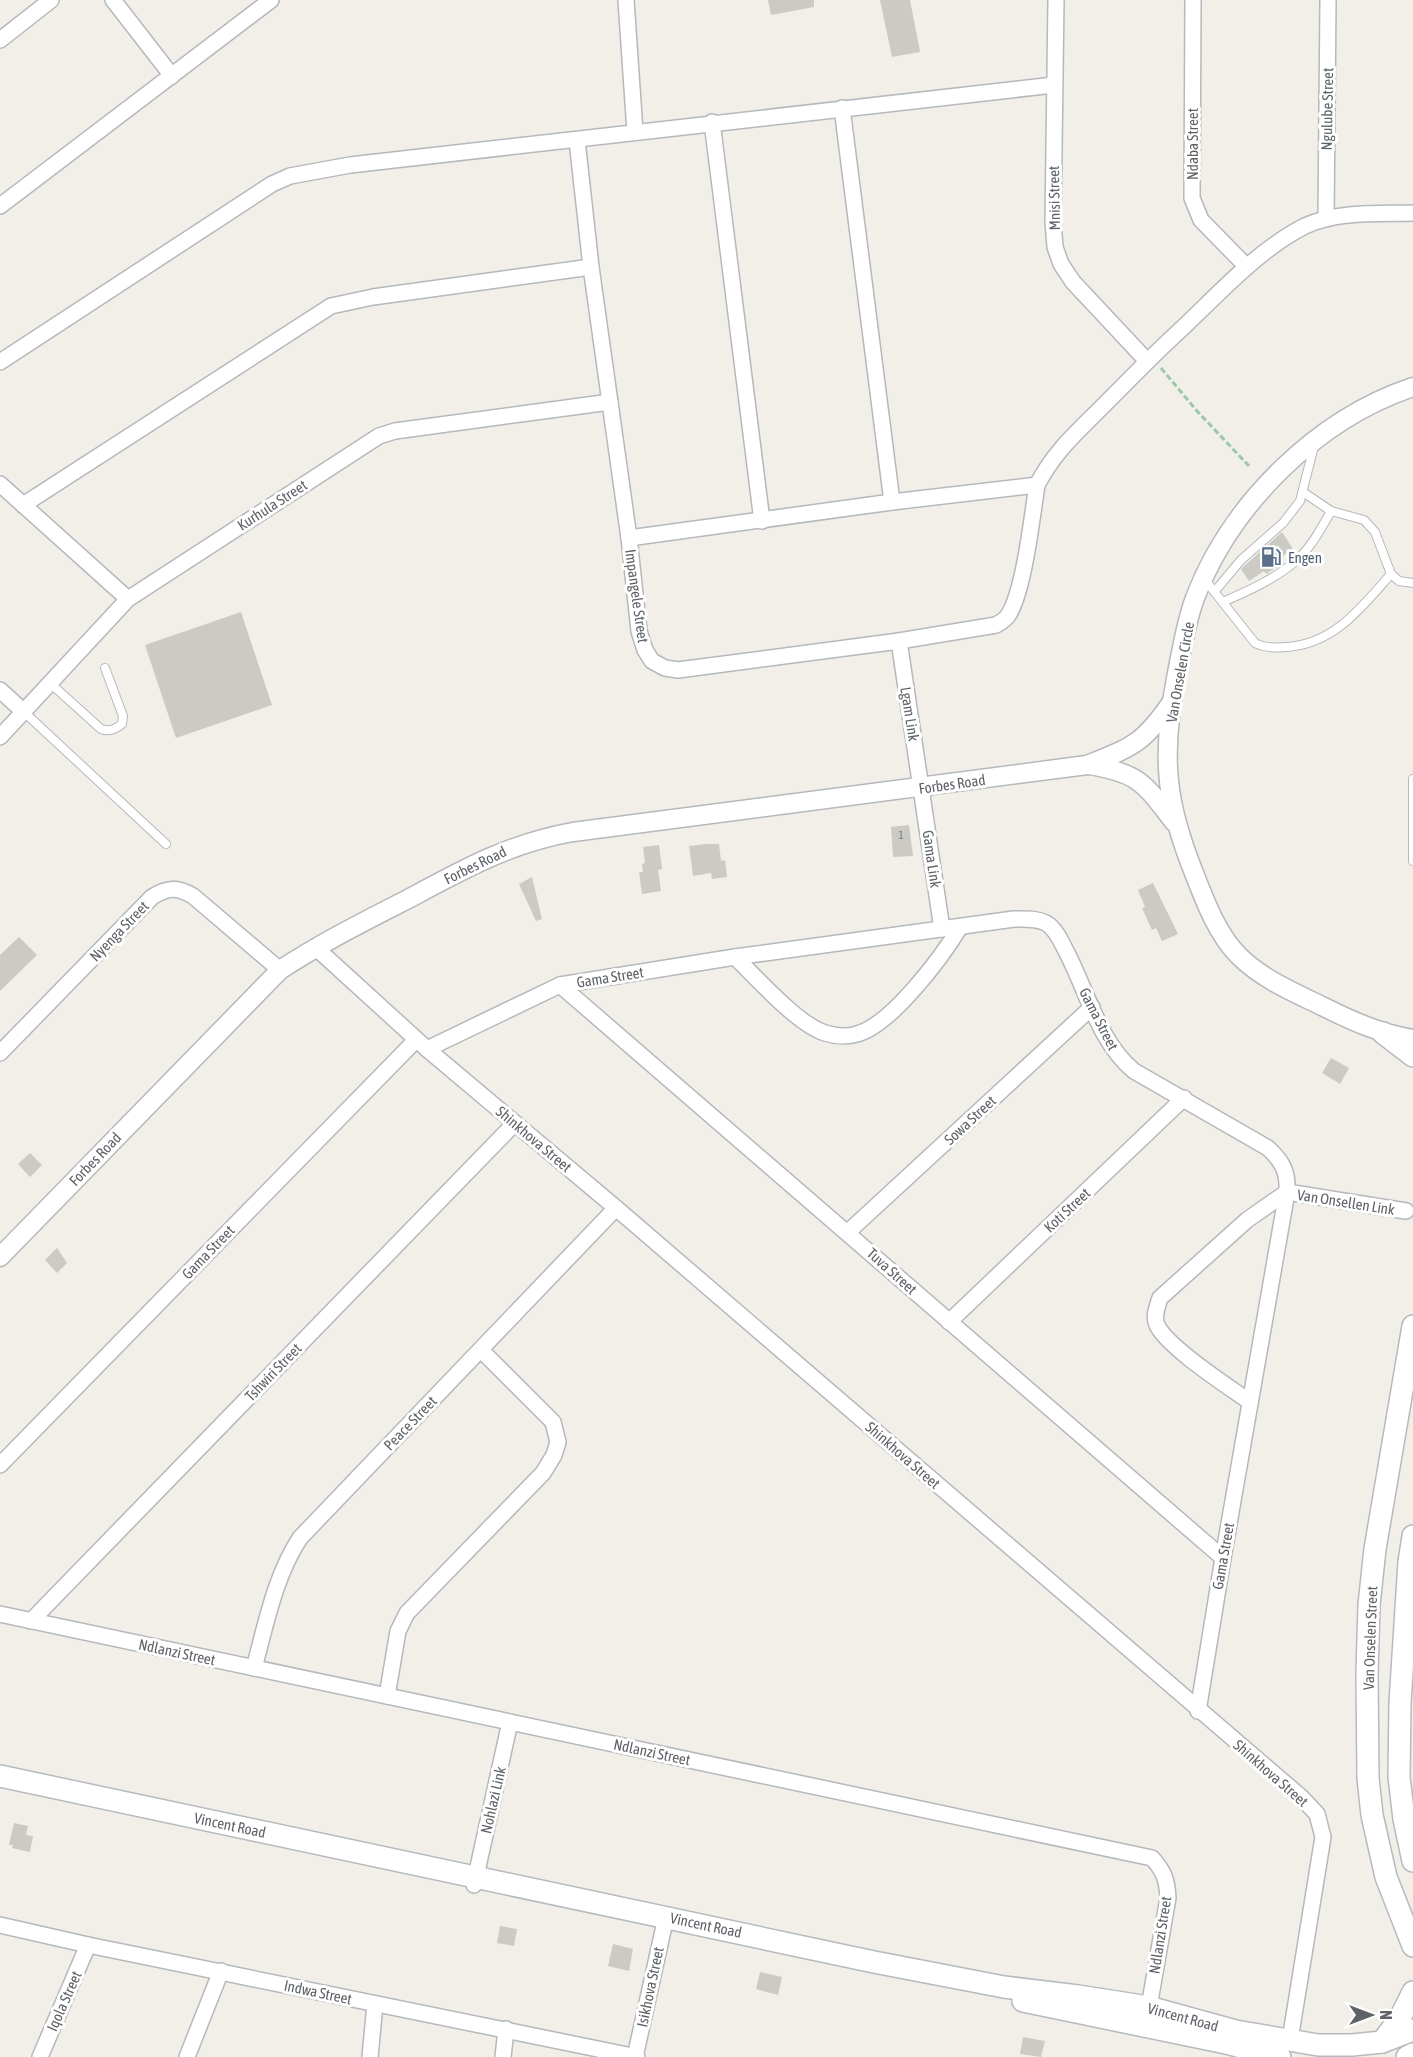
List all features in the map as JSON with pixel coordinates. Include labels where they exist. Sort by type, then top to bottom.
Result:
[{"type":"main road","points":[[1383,1033],[1413,1056]]},
{"type":"main road","name":"Van Onselen Street","points":[[1413,1326],[1375,1549],[1369,1605],[1367,1685],[1368,1778],[1372,1815],[1386,1877],[1413,1946]]},
{"type":"main road","points":[[1413,1536],[1409,1562],[1408,1653],[1400,1703],[1399,1777],[1404,1819],[1413,1861]]},
{"type":"main road","name":"Vincent Road","points":[[0,1776],[474,1881]]},
{"type":"main road","name":"Vincent Road","points":[[0,1785],[474,1881],[1226,2043],[1286,2051],[1382,2042],[1413,2030]]},
{"type":"main road","name":"Vincent Road","points":[[664,1921],[977,1983],[1149,2007],[1236,2031],[1286,2051]]},
{"type":"main road","points":[[1382,2042],[1400,2018],[1413,1992]]},
{"type":"main road","points":[[1407,2057],[1413,2055]]},
{"type":"street","points":[[0,40],[51,0]]},
{"type":"street","points":[[113,0],[172,76]]},
{"type":"street","points":[[0,206],[271,0]]},
{"type":"street","points":[[626,0],[635,132]]},
{"type":"street","name":"Mnisi Street","points":[[1056,0],[1053,222],[1055,247],[1061,264],[1073,282],[1150,359]]},
{"type":"street","name":"Ndaba Street","points":[[1193,0],[1192,198],[1201,220],[1247,267]]},
{"type":"street","name":"Ngulube Street","points":[[1326,219],[1328,0]]},
{"type":"street","points":[[0,362],[272,184],[290,176],[350,165],[577,140],[712,122],[1054,85]]},
{"type":"street","points":[[842,108],[892,502]]},
{"type":"street","points":[[712,122],[762,521]]},
{"type":"street","name":"Impangele Street","points":[[577,140],[591,267],[629,538],[639,631],[645,650],[652,661],[665,668],[696,669],[996,625],[1006,618],[1020,585],[1037,484]]},
{"type":"street","points":[[629,538],[1037,484],[1056,453],[1150,359],[1247,267],[1284,239],[1305,226],[1326,219],[1413,213]]},
{"type":"street","points":[[23,505],[331,306],[374,297],[591,267]]},
{"type":"street","name":"Van Onselen Circle","points":[[1413,387],[1367,407],[1315,441],[1274,479],[1226,536],[1209,585],[1186,625],[1171,702],[1167,757],[1169,782],[1178,827],[1188,858],[1223,936],[1240,957],[1268,978],[1303,998],[1383,1033],[1413,1039]]},
{"type":"street","name":"Kurhula Street","points":[[0,737],[128,599],[378,436],[395,431],[610,402]]},
{"type":"street","points":[[0,484],[128,599]]},
{"type":"street","name":"Lgam Link","points":[[899,641],[921,788]]},
{"type":"street","points":[[0,690],[24,712]]},
{"type":"street","name":"Forbes Road","points":[[0,1257],[280,970],[315,947],[492,855],[546,837],[1087,765],[1126,750],[1142,740],[1159,721],[1171,702]]},
{"type":"street","name":"Forbes Road","points":[[1087,765],[1115,770],[1136,779],[1151,793],[1178,827]]},
{"type":"street","name":"Gama Link","points":[[921,788],[942,929]]},
{"type":"street","name":"Nyenga Street","points":[[0,1053],[152,897],[163,890],[182,890],[193,896],[280,970]]},
{"type":"street","name":"Gama Street","points":[[0,1465],[422,1045],[560,985],[735,957],[1032,918],[1047,924],[1058,936],[1112,1047],[1123,1062],[1134,1071],[1268,1148],[1284,1165],[1287,1192],[1222,1558],[1198,1711]]},
{"type":"street","points":[[735,957],[797,1016],[825,1033],[842,1036],[856,1035],[872,1028],[905,999],[933,968],[960,927]]},
{"type":"street","name":"Shinkhova Street","points":[[315,947],[422,1045],[616,1208],[1198,1711],[1301,1797],[1317,1814],[1322,1826],[1323,1837],[1286,2051]]},
{"type":"street","name":"Tuva Street","points":[[560,985],[1222,1558]]},
{"type":"street","name":"Sowa Street","points":[[848,1232],[1092,1007]]},
{"type":"street","name":"Koti Street","points":[[949,1322],[1184,1098]]},
{"type":"street","name":"Tshwiri Street","points":[[32,1621],[515,1122]]},
{"type":"street","points":[[1250,1402],[1191,1359],[1163,1334],[1156,1323],[1155,1311],[1160,1299],[1168,1289],[1246,1220],[1287,1192]]},
{"type":"street","name":"Van Onsellen Link","points":[[1287,1192],[1406,1211]]},
{"type":"street","name":"Peace Street","points":[[254,1668],[279,1579],[288,1557],[300,1538],[616,1208]]},
{"type":"street","points":[[387,1696],[398,1631],[407,1612],[543,1473],[554,1455],[558,1442],[553,1422],[481,1350]]},
{"type":"street","name":"Ndlanzi Street","points":[[0,1614],[1152,1858],[1163,1870],[1168,1898],[1149,2007]]},
{"type":"street","name":"Nohlazi Link","points":[[474,1881],[510,1722]]},
{"type":"street","name":"Isikhova Street","points":[[636,2057],[664,1921]]},
{"type":"street","name":"Indwa Street","points":[[0,1925],[636,2057]]},
{"type":"street","name":"Iqola Street","points":[[39,2057],[88,1945]]},
{"type":"street","points":[[187,2057],[221,1971]]},
{"type":"street","points":[[370,2057],[375,2004]]},
{"type":"street","points":[[503,2057],[506,2030]]},
{"type":"lane","points":[[1315,441],[1300,501],[1283,524],[1209,585],[1258,645],[1278,648],[1291,647],[1322,638],[1349,621],[1391,574]]},
{"type":"lane","points":[[1303,492],[1331,511],[1364,520],[1375,532],[1391,574],[1399,580],[1413,583]]},
{"type":"lane","points":[[1223,602],[1265,583],[1299,557],[1316,537],[1331,511]]},
{"type":"lane","points":[[50,683],[101,729],[116,729],[122,724],[123,716],[105,668]]},
{"type":"lane","points":[[24,712],[166,844]]},
{"type":"lane","points":[[1413,779],[1413,861]]},
{"type":"path","points":[[1150,359],[1249,466]]},
{"type":"building","points":[[768,0],[814,0],[814,7],[771,15]]},
{"type":"building","points":[[880,0],[910,0],[920,52],[892,57]]},
{"type":"building","points":[[1282,532],[1293,549],[1278,559],[1282,564],[1266,574],[1264,571],[1249,581],[1241,569]]},
{"type":"building","points":[[241,612],[272,705],[176,738],[145,645]]},
{"type":"building","points":[[909,825],[913,856],[893,857],[891,827]]},
{"type":"building","points":[[719,844],[721,861],[725,860],[727,877],[712,879],[711,873],[693,876],[689,846]]},
{"type":"building","points":[[659,845],[662,869],[658,870],[661,891],[642,894],[639,872],[643,872],[642,864],[645,863],[643,847]]},
{"type":"building","points":[[532,877],[542,919],[536,921],[519,884]]},
{"type":"building","points":[[1153,883],[1178,934],[1162,941],[1156,928],[1152,930],[1142,908],[1145,907],[1138,890]]},
{"type":"building","points":[[19,937],[37,955],[0,991],[0,955]]},
{"type":"building","points":[[1331,1058],[1349,1068],[1340,1084],[1322,1073]]},
{"type":"building","points":[[30,1153],[42,1165],[30,1177],[18,1164]]},
{"type":"building","points":[[57,1248],[67,1263],[57,1273],[45,1260]]},
{"type":"building","points":[[14,1823],[28,1826],[26,1835],[33,1836],[30,1852],[12,1848],[13,1845],[9,1845]]},
{"type":"building","points":[[500,1926],[517,1929],[514,1946],[497,1943]]},
{"type":"building","points":[[613,1944],[633,1949],[629,1971],[608,1966]]},
{"type":"building","points":[[760,1972],[782,1977],[778,1995],[756,1989]]},
{"type":"building","points":[[1023,2037],[1045,2041],[1041,2057],[1020,2054]]},
{"type":"place","name":"Engen","points":[[1271,557]]}]
